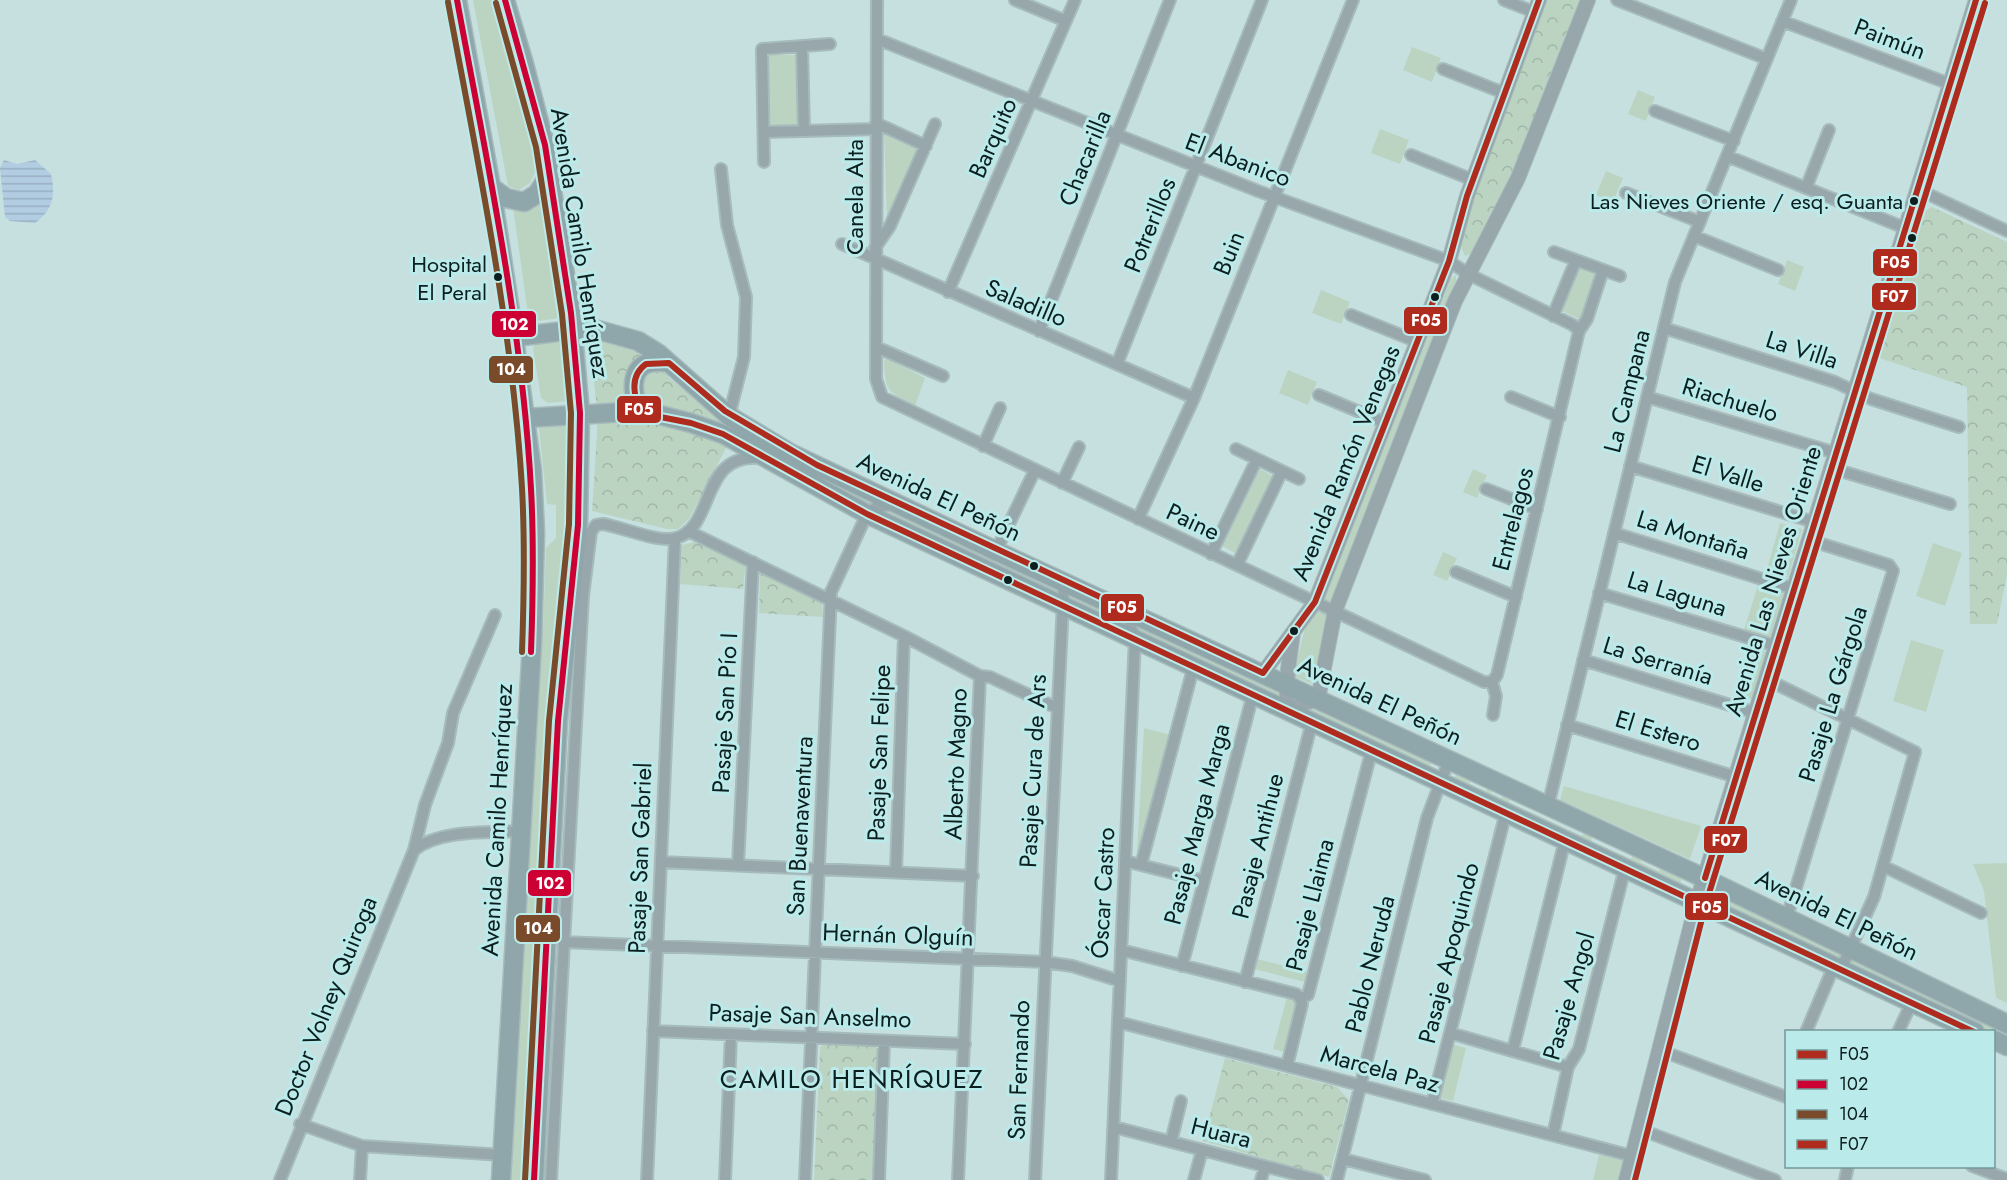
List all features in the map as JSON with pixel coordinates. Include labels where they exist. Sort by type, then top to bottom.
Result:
[{"type":"main road","name":"Avenida Camilo Henríquez","points":[[457,0],[491,187],[526,418],[533,492],[535,564],[501,1180]]},
{"type":"main road","name":"Avenida Camilo Henríquez","points":[[505,0],[525,64],[550,174],[573,329],[580,413],[578,516],[558,721],[534,1180]]},
{"type":"main road","points":[[491,187],[506,198],[524,202],[537,194],[550,174]]},
{"type":"main road","name":"Avenida El Peñón","points":[[514,337],[591,328],[627,336],[648,346],[729,416],[790,453],[996,551],[1705,878],[2007,1024]]},
{"type":"main road","points":[[640,413],[632,386],[635,374],[647,364],[669,363]]},
{"type":"main road","name":"Avenida El Peñón","points":[[526,418],[580,413],[640,413],[710,429],[867,514],[1838,967],[1908,1010],[1969,1030]]},
{"type":"street","points":[[877,3],[887,0]]},
{"type":"street","points":[[1015,0],[1066,21]]},
{"type":"street","name":"Barquito","points":[[948,292],[1075,0]]},
{"type":"street","name":"Chacarilla","points":[[1039,331],[1170,0]]},
{"type":"street","name":"Potrerillos","points":[[1117,364],[1262,0]]},
{"type":"street","name":"Buin","points":[[1138,519],[1194,398],[1353,0]]},
{"type":"street","points":[[1504,0],[1536,6]]},
{"type":"street","name":"Avenida Ramón Venegas","points":[[1318,699],[1335,612],[1468,274],[1518,178],[1588,0]]},
{"type":"street","points":[[1617,0],[1767,59]]},
{"type":"street","name":"La Campana","points":[[1548,806],[1676,282],[1791,0]]},
{"type":"street","name":"Avenida Las Nieves Oriente","points":[[1626,1180],[1697,901],[1976,0]]},
{"type":"street","name":"Canela Alta","points":[[877,3],[875,261],[876,384],[879,393]]},
{"type":"street","name":"Avenida Ramón Venegas","points":[[1263,673],[1315,602],[1449,261],[1473,180],[1536,6]]},
{"type":"street","name":"Paimún","points":[[1782,21],[1950,84]]},
{"type":"street","name":"El Abanico","points":[[877,39],[1196,167],[1449,261],[1468,274],[1579,331]]},
{"type":"street","points":[[764,162],[762,49],[830,44]]},
{"type":"street","points":[[802,46],[804,131]]},
{"type":"street","points":[[1443,69],[1504,93]]},
{"type":"street","points":[[1655,111],[1734,141]]},
{"type":"street","points":[[875,248],[890,226],[935,124]]},
{"type":"street","points":[[765,132],[876,126],[926,146]]},
{"type":"street","points":[[1806,188],[1829,130]]},
{"type":"street","points":[[1411,155],[1473,180]]},
{"type":"street","points":[[1727,156],[1905,228]]},
{"type":"street","points":[[721,169],[727,225],[746,297],[744,357],[729,416]]},
{"type":"street","points":[[1917,189],[2006,226]]},
{"type":"street","points":[[1626,193],[1700,222]]},
{"type":"street","points":[[1694,236],[1778,270]]},
{"type":"street","name":"Saladillo","points":[[842,244],[875,261],[1194,398]]},
{"type":"street","points":[[1554,252],[1620,276]]},
{"type":"street","points":[[1553,316],[1576,260]]},
{"type":"street","name":"Entrelagos","points":[[1493,715],[1496,696],[1492,682],[1496,678],[1579,331],[1587,319],[1603,270]]},
{"type":"street","points":[[1351,315],[1418,342]]},
{"type":"street","name":"La Villa","points":[[1664,328],[1835,382],[1959,427]]},
{"type":"street","points":[[876,347],[944,376]]},
{"type":"street","name":"Paine","points":[[879,393],[890,402],[1211,554],[1484,682],[1492,682]]},
{"type":"street","points":[[1319,395],[1386,423]]},
{"type":"street","points":[[1511,397],[1560,417]]},
{"type":"street","name":"Riachuelo","points":[[1647,397],[1836,453]]},
{"type":"street","points":[[983,446],[1000,408]]},
{"type":"street","points":[[1062,483],[1079,447]]},
{"type":"street","points":[[1236,449],[1299,479]]},
{"type":"street","points":[[551,1180],[563,942],[589,542],[596,525],[606,524],[675,538],[687,531],[727,465],[743,458],[764,458]]},
{"type":"street","points":[[1211,554],[1257,459]]},
{"type":"street","name":"El Valle","points":[[1630,466],[1814,522]]},
{"type":"street","points":[[1831,468],[1950,504]]},
{"type":"street","points":[[996,551],[1035,470]]},
{"type":"street","points":[[1237,565],[1282,471]]},
{"type":"street","points":[[1486,489],[1537,509]]},
{"type":"street","points":[[867,514],[879,506],[897,504]]},
{"type":"street","name":"San Buenaventura","points":[[805,1180],[831,600],[835,582],[867,514]]},
{"type":"street","name":"Alberto Magno","points":[[687,531],[904,636],[980,676],[958,1180]]},
{"type":"street","name":"La Montaña","points":[[1614,533],[1794,589]]},
{"type":"street","name":"Pasaje San Gabriel","points":[[647,1180],[675,538]]},
{"type":"street","name":"Pasaje La Gárgola","points":[[1786,917],[1893,568],[1809,540]]},
{"type":"street","name":"Pasaje San Pío I","points":[[738,865],[753,562]]},
{"type":"street","points":[[1456,572],[1516,597]]},
{"type":"street","name":"Pasaje Cura de Ars","points":[[1045,962],[1064,582]]},
{"type":"street","name":"La Laguna","points":[[1599,593],[1776,646]]},
{"type":"street","name":"Óscar Castro","points":[[1111,1180],[1135,638],[1125,609]]},
{"type":"street","name":"Doctor Volney Quiroga","points":[[280,1180],[300,1124],[414,850],[425,806],[448,743],[453,713],[495,615]]},
{"type":"street","name":"Avenida Ramón Venegas","points":[[1286,710],[1293,633]]},
{"type":"street","name":"Pasaje San Felipe","points":[[896,872],[904,636]]},
{"type":"street","name":"La Serranía","points":[[1583,660],[1756,712]]},
{"type":"street","points":[[1142,865],[1194,666]]},
{"type":"street","points":[[980,676],[990,677],[1057,708]]},
{"type":"street","points":[[1766,679],[1915,752],[1874,897],[1851,949],[1838,967],[1807,1030]]},
{"type":"street","name":"Pasaje Marga Marga","points":[[1182,966],[1252,694]]},
{"type":"street","points":[[1286,710],[1318,699]]},
{"type":"street","name":"Pasaje Antihue","points":[[1245,981],[1311,722]]},
{"type":"street","name":"El Estero","points":[[1567,725],[1736,777]]},
{"type":"street","name":"Pasaje Llaima","points":[[1287,1066],[1302,1005],[1300,998],[1308,995],[1372,749]]},
{"type":"street","name":"Pablo Neruda","points":[[1337,1180],[1427,818],[1449,760]]},
{"type":"street","name":"Pasaje Apoquindo","points":[[1432,1104],[1506,812]]},
{"type":"street","points":[[414,850],[436,839],[520,831]]},
{"type":"street","points":[[1513,1050],[1565,840]]},
{"type":"street","points":[[1125,861],[1204,881]]},
{"type":"street","points":[[661,862],[973,876]]},
{"type":"street","points":[[1883,866],[1981,913]]},
{"type":"street","name":"Pasaje Angol","points":[[1553,1135],[1568,1067],[1579,1049],[1625,868]]},
{"type":"street","name":"Hernán Olguín","points":[[563,942],[1045,962],[1072,966],[1120,981]]},
{"type":"street","points":[[1121,950],[1296,994],[1300,998]]},
{"type":"street","name":"San Fernando","points":[[1035,1180],[1045,962]]},
{"type":"street","points":[[1899,1030],[1908,1010]]},
{"type":"street","name":"Marcela Paz","points":[[1118,1022],[1632,1156]]},
{"type":"street","name":"Pasaje San Anselmo","points":[[653,1031],[965,1044]]},
{"type":"street","points":[[1450,1033],[1568,1067]]},
{"type":"street","points":[[725,1180],[731,1034]]},
{"type":"street","points":[[879,1180],[884,1041]]},
{"type":"street","points":[[1659,1050],[1785,1097]]},
{"type":"street","points":[[1171,1142],[1181,1101]]},
{"type":"street","points":[[300,1124],[362,1146],[503,1155]]},
{"type":"street","name":"Huara","points":[[1113,1127],[1318,1180]]},
{"type":"street","points":[[1639,1129],[1775,1180]]},
{"type":"street","points":[[360,1180],[362,1146]]},
{"type":"street","points":[[1194,1180],[1202,1150]]},
{"type":"street","points":[[1342,1159],[1425,1180]]},
{"type":"street","points":[[1261,1180],[1265,1166]]},
{"type":"street","points":[[1975,1168],[2007,1179]]},
{"type":"green space","points":[[473,0],[493,0],[539,163],[530,183],[519,190],[508,186]]},
{"type":"green space","points":[[1546,0],[1584,0],[1511,184],[1474,252],[1465,256],[1461,247],[1478,173]]},
{"type":"green space","points":[[1412,47],[1441,58],[1432,82],[1403,70]]},
{"type":"green space","points":[[768,55],[797,55],[798,125],[770,127]]},
{"type":"green space","points":[[1638,90],[1655,97],[1646,121],[1628,114]]},
{"type":"green space","points":[[884,129],[919,148],[887,220]]},
{"type":"green space","points":[[1380,129],[1409,140],[1400,164],[1371,153]]},
{"type":"green space","points":[[1606,171],[1623,178],[1613,202],[1596,195]]},
{"type":"green space","points":[[549,187],[568,317],[529,322],[513,207]]},
{"type":"green space","points":[[1932,207],[2007,242],[2007,575],[1997,624],[1970,624],[1967,387],[1879,358],[1925,211]]},
{"type":"green space","points":[[1787,260],[1804,267],[1795,291],[1778,284]]},
{"type":"green space","points":[[1578,266],[1596,274],[1585,311],[1579,319],[1560,310]]},
{"type":"green space","points":[[1456,275],[1456,282],[1332,600],[1312,684],[1293,676],[1306,624],[1325,597],[1451,279]]},
{"type":"green space","points":[[1321,290],[1350,302],[1341,324],[1312,313]]},
{"type":"green space","points":[[567,337],[574,393],[567,401],[548,403],[541,398],[533,349],[537,340]]},
{"type":"green space","points":[[589,338],[605,338],[648,353],[670,379],[736,429],[689,519],[678,529],[667,529],[592,511],[598,417]]},
{"type":"green space","points":[[888,359],[925,378],[915,406],[894,394],[887,385],[884,360]]},
{"type":"green space","points":[[1288,370],[1317,382],[1308,405],[1279,393]]},
{"type":"green space","points":[[574,423],[572,516],[526,1180],[509,1180],[546,548],[556,538],[556,505],[547,504],[539,428]]},
{"type":"green space","points":[[783,455],[1432,762],[1429,769],[826,488]]},
{"type":"green space","points":[[1260,469],[1275,477],[1237,554],[1222,546]]},
{"type":"green space","points":[[1473,469],[1487,475],[1477,498],[1463,492]]},
{"type":"green space","points":[[1780,523],[1802,529],[1788,578],[1766,572]]},
{"type":"green space","points":[[697,537],[746,561],[743,589],[680,584],[682,545],[695,542]]},
{"type":"green space","points":[[1933,543],[1962,553],[1945,606],[1916,596]]},
{"type":"green space","points":[[1443,552],[1457,558],[1447,581],[1433,575]]},
{"type":"green space","points":[[760,569],[822,599],[823,617],[759,613]]},
{"type":"green space","points":[[1758,585],[1784,593],[1770,638],[1744,630]]},
{"type":"green space","points":[[1911,640],[1944,650],[1926,712],[1893,701]]},
{"type":"green space","points":[[1748,646],[1768,652],[1754,700],[1734,694]]},
{"type":"green space","points":[[1144,728],[1171,735],[1142,855],[1137,853]]},
{"type":"green space","points":[[1458,770],[1470,775],[1470,784],[1486,791],[1488,787],[1492,789],[1491,793],[1501,798],[1505,794],[1510,796],[1509,802],[1582,836],[1585,830],[1593,834],[1591,841],[1631,859],[1634,853],[1643,857],[1640,862],[1659,871],[1663,864],[1683,874],[1680,884],[1454,780]]},
{"type":"green space","points":[[1564,786],[1701,826],[1690,859],[1560,800]]},
{"type":"green space","points":[[2007,863],[2007,1003],[1996,998],[1984,891],[1973,864]]},
{"type":"green space","points":[[1722,894],[2007,1030],[2007,1044],[1995,1033],[1995,1030],[1979,1030],[1720,903]]},
{"type":"green space","points":[[1257,959],[1308,972],[1305,982],[1254,969]]},
{"type":"green space","points":[[1287,997],[1296,999],[1298,1003],[1285,1052],[1273,1049]]},
{"type":"green space","name":"CAMILO HENRÍQUEZ","points":[[824,1044],[874,1046],[879,1050],[875,1180],[814,1180],[820,1047]]},
{"type":"green space","points":[[1451,1044],[1466,1048],[1453,1101],[1437,1097]]},
{"type":"green space","points":[[1225,1058],[1337,1087],[1349,1100],[1329,1177],[1203,1141]]},
{"type":"green space","points":[[1599,1155],[1623,1161],[1618,1180],[1593,1180]]},
{"type":"water","points":[[4,160],[17,164],[35,160],[51,174],[52,202],[46,213],[35,223],[10,221],[5,217],[0,168]]},
{"type":"transit line","name":"102","points":[[457,0],[502,243],[520,366],[532,509],[531,652]]},
{"type":"transit line","name":"102","points":[[505,0],[545,145],[571,313],[580,413],[578,525],[558,721],[534,1180]]},
{"type":"transit line","name":"F05","points":[[1539,0],[1467,196],[1449,261],[1315,602],[1263,673],[817,465],[725,411],[669,363],[646,364],[637,374],[634,386],[640,413],[691,423],[723,434],[867,514],[1970,1030]]},
{"type":"transit line","name":"F05","points":[[1705,878],[1976,0]]},
{"type":"transit line","name":"104","points":[[448,2],[493,244],[517,427],[523,508],[522,652]]},
{"type":"transit line","name":"104","points":[[496,3],[536,147],[562,314],[571,413],[569,524],[549,721],[525,1180]]},
{"type":"transit line","name":"F07","points":[[1635,1180],[1706,903],[1985,3]]},
{"type":"place","name":"Las Nieves Oriente / esq. Guanta","points":[[1914,201]]},
{"type":"place","name":"Hospital El Peral","points":[[498,277]]},
{"type":"district","name":"CAMILO HENRÍQUEZ","points":[[852,1079]]}]
